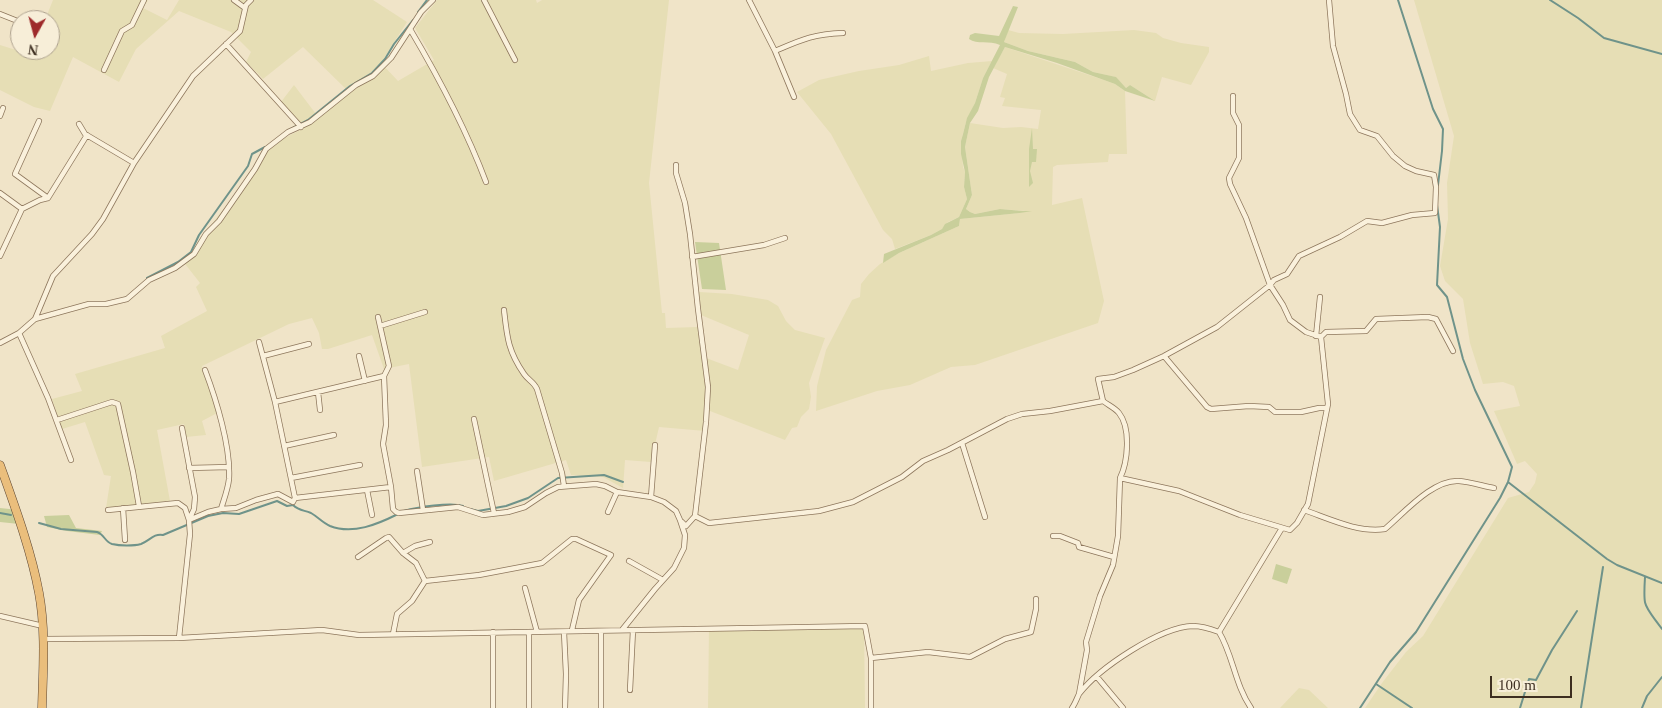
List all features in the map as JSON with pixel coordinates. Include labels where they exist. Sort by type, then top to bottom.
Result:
[{"type":"highway","points":[[0,465],[32,560],[39,593],[43,626],[42,708]]},
{"type":"street","points":[[104,70],[122,31],[132,25],[144,0]]},
{"type":"street","points":[[234,0],[245,8]]},
{"type":"street","points":[[35,319],[53,276],[92,234],[103,219],[134,163],[193,76],[240,31],[245,8],[251,0]]},
{"type":"street","points":[[0,343],[19,333],[35,319],[89,304],[106,304],[127,299],[149,280],[175,268],[194,254],[206,234],[218,221],[255,169],[266,148],[288,132],[310,122],[356,85],[373,76],[391,58],[421,12],[433,0]]},
{"type":"street","points":[[484,0],[515,60]]},
{"type":"street","points":[[749,0],[775,51],[794,97]]},
{"type":"street","points":[[1072,708],[1079,694],[1086,642],[1114,558],[1118,536],[1120,478],[1124,470],[1128,447],[1123,420],[1118,412],[1103,401],[1098,379],[1114,377],[1164,356],[1218,327],[1270,286],[1274,280],[1287,274],[1299,256],[1340,237],[1367,221],[1382,223],[1412,215],[1435,212],[1436,187],[1434,175],[1416,172],[1404,166],[1377,136],[1360,130],[1350,114],[1333,46],[1329,0]]},
{"type":"street","points":[[410,29],[436,73],[471,142],[486,182]]},
{"type":"street","points":[[775,51],[804,38],[823,34],[843,33]]},
{"type":"street","points":[[226,44],[301,127]]},
{"type":"street","points":[[1233,96],[1233,114],[1239,126],[1239,158],[1229,178],[1230,184],[1246,218],[1270,286],[1283,305],[1290,320],[1306,332],[1319,337]]},
{"type":"street","points":[[0,116],[3,108]]},
{"type":"street","points":[[39,121],[15,174],[48,198]]},
{"type":"street","points":[[79,124],[87,135],[134,163]]},
{"type":"street","points":[[0,256],[22,209],[48,198],[87,135]]},
{"type":"street","points":[[676,165],[676,173],[685,203],[708,387],[706,422],[695,516],[686,526],[680,520]]},
{"type":"street","points":[[0,194],[22,209]]},
{"type":"street","points":[[692,257],[764,245],[785,238]]},
{"type":"street","points":[[1120,478],[1179,491],[1210,504],[1290,530],[1297,523],[1308,504],[1327,408],[1325,367],[1319,337],[1320,298]]},
{"type":"street","points":[[504,310],[508,344],[521,370],[537,388],[562,473],[564,486]]},
{"type":"street","points":[[380,326],[425,312]]},
{"type":"street","points":[[378,317],[390,366],[384,376],[386,425],[383,444],[393,508],[396,512],[458,507],[483,515],[494,514],[525,507],[546,493],[564,486],[596,484],[618,492],[651,497],[664,502],[676,511],[685,535],[684,548],[674,568],[622,630]]},
{"type":"street","points":[[1319,337],[1326,332],[1366,331],[1376,319],[1428,317],[1436,319],[1453,351]]},
{"type":"street","points":[[19,333],[57,420],[71,460]]},
{"type":"street","points":[[259,342],[275,402],[295,498]]},
{"type":"street","points":[[263,356],[309,344]]},
{"type":"street","points":[[359,356],[365,381]]},
{"type":"street","points":[[1164,356],[1207,407],[1212,409],[1249,406],[1268,407],[1275,412],[1301,412],[1327,408]]},
{"type":"street","points":[[205,370],[222,427],[229,467],[229,481],[221,509]]},
{"type":"street","points":[[275,402],[384,376]]},
{"type":"street","points":[[318,392],[320,410]]},
{"type":"street","points":[[695,516],[708,523],[819,511],[853,502],[902,477],[923,461],[1007,419],[1022,414],[1103,401]]},
{"type":"street","points":[[57,420],[112,402],[118,404],[134,472],[139,506]]},
{"type":"street","points":[[474,419],[494,514]]},
{"type":"street","points":[[182,428],[194,497],[194,509],[189,520]]},
{"type":"street","points":[[284,446],[334,435]]},
{"type":"street","points":[[962,443],[985,517]]},
{"type":"street","points":[[651,497],[655,445]]},
{"type":"street","points":[[291,478],[360,465]]},
{"type":"street","points":[[189,468],[229,467]]},
{"type":"street","points":[[417,471],[423,510]]},
{"type":"street","points":[[1304,510],[1362,529],[1385,529],[1433,487],[1444,482],[1458,481],[1494,488]]},
{"type":"street","points":[[189,520],[208,512],[236,508],[278,494],[293,502],[295,498],[391,487]]},
{"type":"street","points":[[367,490],[372,515]]},
{"type":"street","points":[[608,512],[618,492]]},
{"type":"street","points":[[108,510],[178,503],[185,508],[189,520],[190,534],[180,638]]},
{"type":"street","points":[[123,508],[125,540]]},
{"type":"street","points":[[1219,632],[1282,528]]},
{"type":"street","points":[[1053,536],[1060,536],[1078,543],[1079,547],[1088,551],[1114,558]]},
{"type":"street","points":[[358,557],[389,537],[403,553],[416,563],[425,581]]},
{"type":"street","points":[[425,581],[479,575],[542,563],[572,539],[576,539],[611,555],[579,600],[572,630]]},
{"type":"street","points":[[403,553],[414,546],[430,542]]},
{"type":"street","points":[[629,561],[663,580]]},
{"type":"street","points":[[393,634],[397,614],[412,601],[425,581]]},
{"type":"street","points":[[525,588],[537,632]]},
{"type":"street","points":[[871,658],[928,652],[970,657],[1005,639],[1031,632],[1036,599]]},
{"type":"street","points":[[0,616],[43,626]]},
{"type":"street","points":[[43,639],[180,638],[322,630],[359,635],[865,626],[871,658],[871,708]]},
{"type":"street","points":[[1079,694],[1112,663],[1133,650],[1174,630],[1193,626],[1219,632],[1226,642],[1240,686],[1251,708]]},
{"type":"street","points":[[630,690],[633,630]]},
{"type":"street","points":[[601,631],[601,708]]},
{"type":"street","points":[[492,632],[493,708]]},
{"type":"street","points":[[529,632],[529,708]]},
{"type":"street","points":[[564,632],[565,708]]},
{"type":"street","points":[[1097,676],[1123,708]]},
{"type":"shaded area","points":[[53,0],[148,0],[143,8],[167,20],[179,0],[373,0],[407,22],[381,63],[398,81],[434,60],[415,28],[437,0],[536,0],[537,3],[542,0],[669,0],[649,183],[662,313],[665,313],[666,328],[698,327],[706,358],[738,370],[749,335],[701,315],[699,292],[732,294],[768,300],[778,306],[786,321],[795,330],[825,338],[809,383],[811,397],[809,409],[801,417],[797,427],[792,428],[785,440],[710,411],[705,431],[659,427],[651,462],[625,460],[623,488],[603,477],[571,475],[566,460],[494,481],[489,457],[422,467],[409,364],[384,369],[372,335],[328,349],[322,349],[319,333],[312,318],[289,324],[202,366],[219,412],[202,421],[206,435],[186,437],[184,424],[157,430],[170,501],[106,508],[111,476],[104,475],[85,422],[62,429],[52,399],[82,391],[75,374],[165,348],[161,336],[207,311],[196,287],[200,283],[182,260],[194,251],[206,231],[251,175],[260,158],[277,142],[304,128],[281,102],[294,85],[319,118],[347,90],[303,47],[263,79],[246,62],[251,52],[231,32],[179,11],[136,49],[119,82],[73,57],[50,111],[34,107],[0,90],[0,45],[10,48],[10,60],[60,60],[60,10],[49,10]]},
{"type":"shaded area","points":[[1414,0],[1662,0],[1662,708],[1365,708],[1406,652],[1423,636],[1508,498],[1529,492],[1535,483],[1537,474],[1525,461],[1517,464],[1494,411],[1520,406],[1514,386],[1503,382],[1483,384],[1470,343],[1463,299],[1445,281],[1440,266],[1448,219],[1447,183],[1454,136]]},
{"type":"shaded area","points":[[1008,30],[1019,33],[1063,34],[1134,30],[1156,33],[1163,38],[1181,43],[1209,47],[1209,52],[1191,85],[1162,77],[1155,101],[1130,85],[1126,88],[1115,77],[1093,72],[1075,62],[1028,51],[1004,42]]},
{"type":"shaded area","points":[[1005,47],[1115,84],[1125,91],[1127,154],[1109,154],[1108,162],[1057,165],[1053,167],[1052,205],[1082,198],[1104,301],[1098,323],[975,365],[951,367],[910,385],[877,391],[816,411],[817,386],[826,350],[852,300],[860,297],[861,284],[869,274],[880,264],[899,253],[959,226],[960,219],[1026,211],[1000,209],[975,214],[966,209],[972,195],[965,147],[970,123],[1003,128],[1021,127],[1038,129],[1041,110],[1002,106],[1005,98],[1000,97],[1007,74],[993,68]]},
{"type":"shaded area","points":[[929,56],[931,71],[968,63],[992,61],[983,78],[975,103],[966,122],[961,141],[965,172],[964,187],[967,199],[959,217],[948,222],[942,229],[931,235],[895,249],[892,239],[883,230],[831,134],[797,92],[819,80],[899,65]]},
{"type":"shaded area","points":[[864,625],[865,708],[708,708],[709,628]]},
{"type":"shaded area","points":[[1299,688],[1309,690],[1328,708],[1280,708]]},
{"type":"green space","points":[[1013,6],[1018,7],[1004,42],[1028,51],[1075,62],[1093,72],[1116,77],[1126,88],[1130,85],[1155,101],[1125,91],[1115,84],[1057,63],[1005,47],[989,77],[978,111],[970,123],[965,147],[972,195],[966,209],[975,214],[1000,209],[1032,211],[960,219],[959,226],[899,253],[883,263],[884,254],[931,235],[942,229],[945,224],[959,217],[967,199],[964,187],[965,172],[961,154],[961,141],[967,118],[975,103],[983,78],[1000,45],[972,41],[969,39],[970,35],[975,33],[999,36]]},
{"type":"green space","points":[[1032,128],[1033,149],[1037,149],[1036,162],[1032,162],[1030,171],[1033,183],[1029,187],[1029,149]]},
{"type":"green space","points":[[695,242],[719,243],[726,290],[702,289]]},
{"type":"green space","points":[[0,508],[19,510],[19,524],[0,522]]},
{"type":"green space","points":[[69,515],[76,528],[102,531],[100,535],[47,527],[44,516]]},
{"type":"green space","points":[[1276,564],[1292,569],[1287,584],[1272,579]]},
{"type":"waterway","points":[[418,12],[427,0]]},
{"type":"waterway","points":[[1398,0],[1433,109],[1443,129],[1438,185]]},
{"type":"waterway","points":[[1550,0],[1604,38],[1662,54]]},
{"type":"waterway","points":[[289,130],[308,120],[350,86],[372,73],[385,59],[413,20]]},
{"type":"waterway","points":[[147,278],[178,262],[191,252],[199,235],[248,166],[252,154],[265,147]]},
{"type":"waterway","points":[[1360,708],[1390,662],[1416,632],[1500,498],[1508,482],[1512,467],[1475,390],[1463,359],[1447,297],[1437,285],[1440,227],[1437,205]]},
{"type":"waterway","points":[[470,509],[478,511],[506,506],[528,498],[558,478],[604,475],[623,482]]},
{"type":"waterway","points":[[1508,482],[1607,559],[1662,583]]},
{"type":"waterway","points":[[39,523],[61,529],[97,532],[112,544],[131,545],[141,544],[154,536],[163,535],[208,516],[223,513],[239,514],[277,501],[287,506],[293,505],[311,513],[327,525],[348,529],[365,527],[398,514]]},
{"type":"waterway","points":[[404,511],[442,505],[463,506]]},
{"type":"waterway","points":[[0,513],[11,515]]},
{"type":"waterway","points":[[1581,708],[1603,567]]},
{"type":"waterway","points":[[1645,577],[1644,595],[1646,606],[1662,629]]},
{"type":"waterway","points":[[1520,708],[1529,679],[1536,680],[1552,650],[1577,611]]},
{"type":"waterway","points":[[1642,708],[1647,696],[1662,677]]},
{"type":"waterway","points":[[1376,684],[1412,708]]}]
